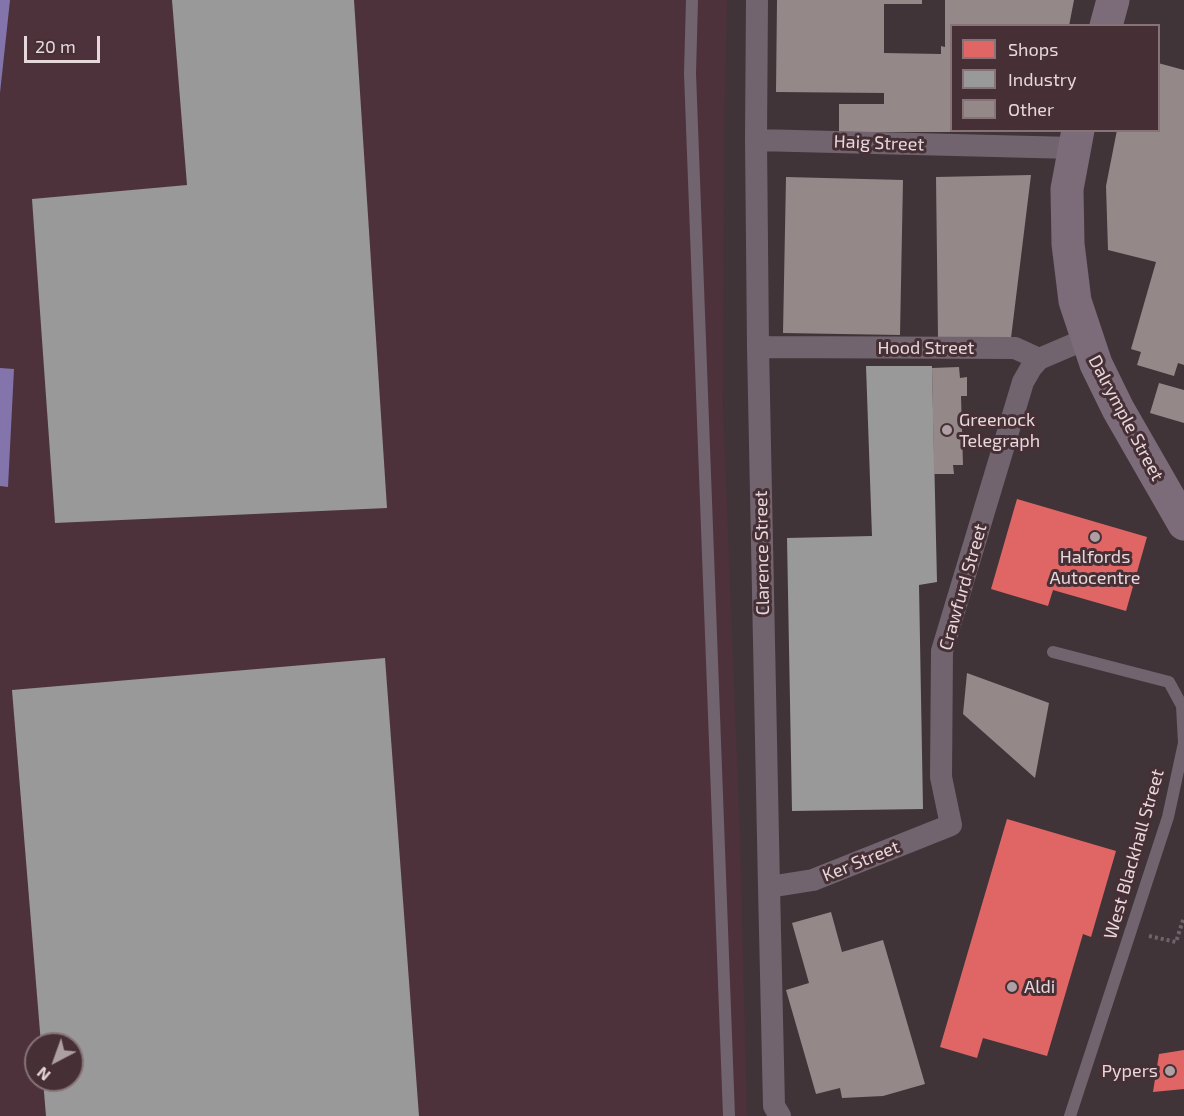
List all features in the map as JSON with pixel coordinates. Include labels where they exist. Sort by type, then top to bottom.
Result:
[{"type":"main road","points":[[1107,24],[1113,0]]},
{"type":"main road","name":"Dalrymple Street","points":[[1076,139],[1067,189],[1068,244],[1075,301],[1096,364],[1118,409],[1184,524]]},
{"type":"street","name":"Clarence Street","points":[[757,0],[758,347],[769,887],[777,1111]]},
{"type":"street","name":"Haig Street","points":[[756,140],[1076,139]]},
{"type":"street","points":[[1039,359],[1086,339]]},
{"type":"street","name":"Hood Street","points":[[758,347],[1015,348],[1039,359]]},
{"type":"street","name":"Crawfurd Street","points":[[951,825],[941,777],[942,651],[1023,381],[1039,359]]},
{"type":"street","name":"Ker Street","points":[[769,887],[813,880],[951,825]]},
{"type":"lane","points":[[692,0],[690,73],[729,1116]]},
{"type":"lane","name":"West Blackhall Street","points":[[1053,652],[1169,682],[1182,706],[1184,743],[1170,806],[1070,1116]]},
{"type":"path","points":[[1131,932],[1176,942],[1184,917]]},
{"type":"shaded area","points":[[0,0],[10,0],[0,93]]},
{"type":"shaded area","points":[[9,0],[727,0],[723,408],[740,838],[747,1116],[0,1116],[0,73]]},
{"type":"shaded area","points":[[0,368],[14,369],[8,487],[0,486]]},
{"type":"building: Shops","points":[[1017,499],[1147,537],[1126,611],[1053,590],[1048,606],[991,589]]},
{"type":"building: Shops","name":"Aldi","points":[[1007,819],[1116,851],[1091,937],[1083,934],[1047,1056],[983,1038],[977,1058],[940,1047]]},
{"type":"building: Shops","name":"Pypers","points":[[1184,1050],[1184,1089],[1153,1092],[1159,1054]]},
{"type":"building: Industry","points":[[172,0],[354,0],[387,508],[55,523],[32,199],[187,185]]},
{"type":"building: Industry","points":[[866,366],[932,366],[937,582],[919,585],[923,809],[792,811],[787,538],[872,536]]},
{"type":"building: Industry","points":[[385,658],[419,1116],[46,1116],[44,1092],[84,1092],[84,1032],[40,1032],[12,690]]},
{"type":"building: Other","points":[[777,0],[922,0],[922,4],[884,4],[884,53],[941,54],[941,46],[945,47],[945,0],[1074,0],[1069,24],[950,24],[950,132],[839,132],[839,104],[884,104],[884,93],[776,92]]},
{"type":"building: Other","points":[[1160,64],[1184,70],[1184,365],[1178,363],[1174,376],[1137,365],[1141,352],[1131,349],[1156,262],[1108,250],[1106,186],[1117,132],[1160,132]]},
{"type":"building: Other","points":[[1031,175],[1011,338],[938,339],[936,177]]},
{"type":"building: Other","points":[[786,177],[903,180],[900,335],[783,333]]},
{"type":"building: Other","name":"Greenock Telegraph","points":[[959,367],[960,378],[967,377],[967,396],[961,396],[963,465],[953,465],[954,474],[934,474],[932,368]]},
{"type":"building: Other","points":[[1159,383],[1184,390],[1184,423],[1150,413]]},
{"type":"building: Other","points":[[967,673],[1049,703],[1035,778],[963,714]]},
{"type":"building: Other","points":[[831,912],[842,952],[883,940],[925,1084],[883,1096],[842,1098],[840,1088],[816,1094],[786,990],[809,983],[792,923]]},
{"type":"place","name":"Greenock Telegraph","points":[[947,430]]},
{"type":"place","name":"Halfords Autocentre","points":[[1095,537]]},
{"type":"place","name":"Aldi","points":[[1012,987]]},
{"type":"place","name":"Pypers","points":[[1170,1071]]}]
